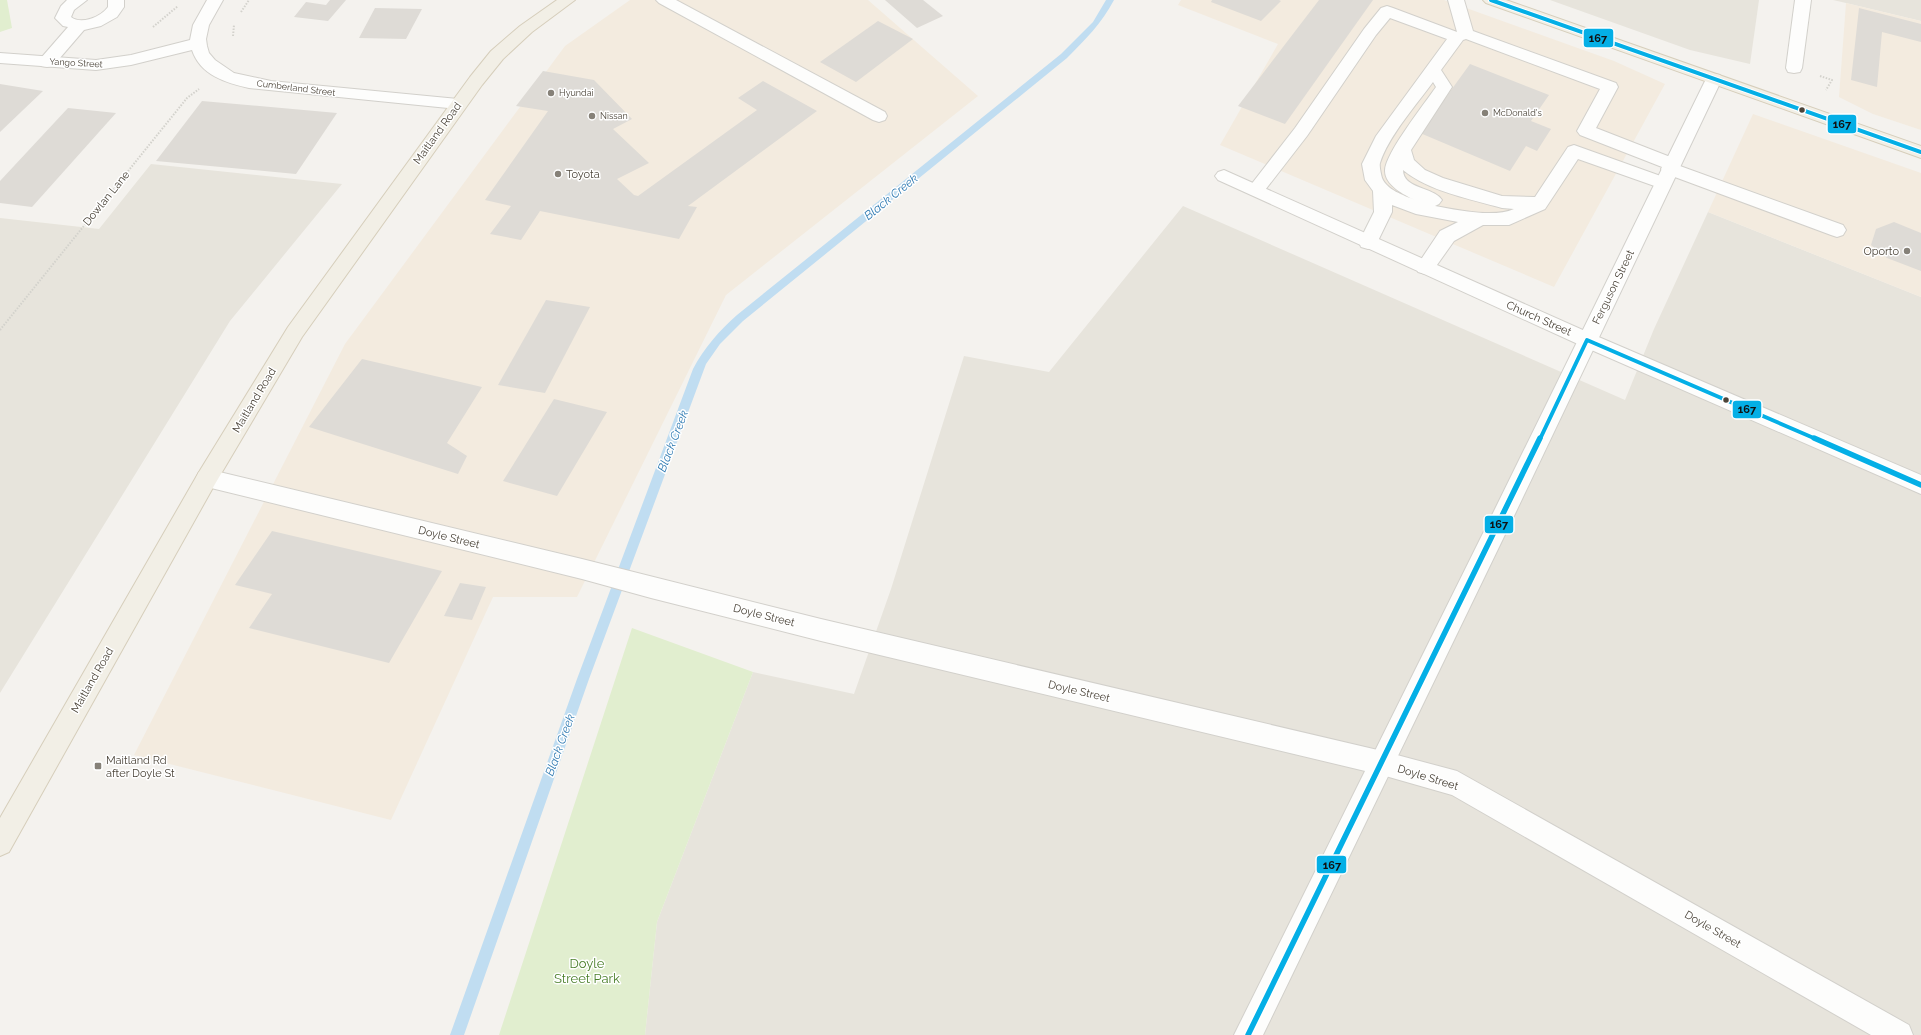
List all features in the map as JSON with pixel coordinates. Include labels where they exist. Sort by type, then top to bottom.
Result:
[{"type":"main road","name":"Maitland Road","points":[[0,843],[207,478],[295,332],[458,104],[496,56],[526,29],[567,0]]},
{"type":"main road","points":[[1491,0],[1921,152]]},
{"type":"street","points":[[79,0],[66,8],[62,18],[70,24],[78,26],[91,24],[105,19],[116,9],[116,0]]},
{"type":"street","points":[[199,44],[198,35],[202,22],[215,0]]},
{"type":"street","points":[[664,0],[879,116]]},
{"type":"street","points":[[1256,190],[1300,132],[1370,32],[1387,11],[1461,36],[1610,87],[1574,151],[1539,204],[1509,219],[1480,219],[1444,214],[1416,208],[1390,197],[1374,180],[1371,164],[1382,140],[1433,70],[1461,36],[1456,0]]},
{"type":"street","points":[[1794,68],[1803,0]]},
{"type":"street","points":[[48,62],[78,26]]},
{"type":"street","name":"Yango Street","points":[[0,58],[96,65],[112,64],[199,44]]},
{"type":"street","name":"Cumberland Street","points":[[199,44],[201,53],[219,72],[245,82],[458,104]]},
{"type":"street","points":[[1433,70],[1444,87],[1402,150],[1394,165],[1394,173],[1399,181],[1410,190],[1426,198],[1442,202],[1479,205],[1502,202],[1539,204]]},
{"type":"street","name":"Ferguson Street","points":[[1248,1035],[1504,516],[1587,340],[1714,79]]},
{"type":"street","points":[[1586,131],[1668,172]]},
{"type":"street","points":[[1574,151],[1712,183],[1837,230]]},
{"type":"street","name":"Church Street","points":[[1224,176],[1587,340],[1921,485]]},
{"type":"street","points":[[1368,242],[1383,212],[1382,190]]},
{"type":"street","points":[[1425,267],[1448,236],[1480,219]]},
{"type":"street","name":"Doyle Street","points":[[207,478],[582,569],[651,588],[1382,763],[1457,784],[1899,1035]]},
{"type":"path","name":"Dowlan Lane","points":[[0,330],[187,98],[219,72]]},
{"type":"shaded area","points":[[630,0],[868,0],[978,96],[726,295],[577,597],[493,597],[391,820],[134,755],[345,344],[565,46]]},
{"type":"shaded area","points":[[1181,0],[1444,0],[1614,61],[1665,84],[1554,287],[1220,145],[1278,44],[1178,5]]},
{"type":"shaded area","points":[[1550,0],[1759,0],[1750,64],[1690,50]]},
{"type":"shaded area","points":[[1833,0],[1921,0],[1921,21],[1846,3]]},
{"type":"shaded area","points":[[1846,3],[1921,21],[1921,130],[1873,114],[1839,97]]},
{"type":"shaded area","points":[[1753,114],[1921,173],[1921,297],[1708,212]]},
{"type":"shaded area","points":[[151,164],[342,184],[230,321],[0,693],[0,218],[99,229]]},
{"type":"shaded area","points":[[1183,206],[1625,400],[1654,329],[1708,212],[1921,297],[1921,1035],[645,1035],[657,922],[753,672],[854,694],[891,589],[964,356],[1049,372]]},
{"type":"green space","points":[[0,0],[7,0],[12,28],[0,32]]},
{"type":"green space","name":"Doyle Street Park","points":[[632,628],[753,672],[657,922],[645,1035],[499,1035]]},
{"type":"building","points":[[330,0],[346,0],[328,21],[294,17],[306,2],[326,5]]},
{"type":"building","points":[[885,0],[923,0],[943,16],[917,28]]},
{"type":"building","points":[[1212,0],[1281,1],[1261,21],[1211,2]]},
{"type":"building","points":[[1319,0],[1373,0],[1285,124],[1238,106]]},
{"type":"building","points":[[375,8],[422,9],[406,39],[359,38]]},
{"type":"building","points":[[1859,8],[1921,24],[1921,42],[1882,32],[1877,87],[1851,80]]},
{"type":"building","points":[[878,21],[913,39],[856,82],[820,62]]},
{"type":"building","points":[[1470,64],[1549,95],[1531,121],[1551,129],[1537,151],[1526,146],[1510,171],[1420,133]]},
{"type":"building","points":[[543,71],[594,80],[632,119],[613,129],[649,163],[617,179],[634,195],[638,196],[757,110],[738,98],[763,81],[817,111],[688,206],[697,207],[679,239],[540,211],[521,240],[490,234],[511,206],[485,200],[548,111],[516,106]]},
{"type":"building","points":[[0,84],[43,91],[0,132]]},
{"type":"building","points":[[202,101],[337,113],[296,174],[156,161]]},
{"type":"building","points":[[68,108],[116,113],[32,207],[0,203],[0,181]]},
{"type":"building","points":[[1894,222],[1921,233],[1921,271],[1887,258],[1871,245],[1876,229]]},
{"type":"building","points":[[546,300],[590,307],[545,393],[498,385]]},
{"type":"building","points":[[362,359],[482,387],[447,443],[467,456],[458,474],[309,427]]},
{"type":"building","points":[[554,399],[607,412],[557,496],[503,481]]},
{"type":"building","points":[[272,531],[442,571],[389,663],[249,628],[272,594],[235,585]]},
{"type":"building","points":[[460,583],[486,587],[472,620],[444,616]]},
{"type":"waterway","name":"Black Creek","points":[[457,1035],[583,679],[698,369],[702,362],[728,329],[740,318],[1064,56],[1084,37],[1101,16],[1110,0]]},
{"type":"transit line","name":"167","points":[[1491,0],[1921,152]]},
{"type":"transit line","name":"167","points":[[1248,1035],[1503,516],[1587,340],[1921,485]]},
{"type":"place","name":"Hyundai","points":[[551,93]]},
{"type":"place","name":"McDonald's","points":[[1485,113]]},
{"type":"place","name":"Nissan","points":[[592,116]]},
{"type":"place","name":"Toyota","points":[[558,174]]},
{"type":"place","name":"Oporto","points":[[1907,251]]},
{"type":"place","name":"Maitland Rd after Doyle St","points":[[98,766]]}]
